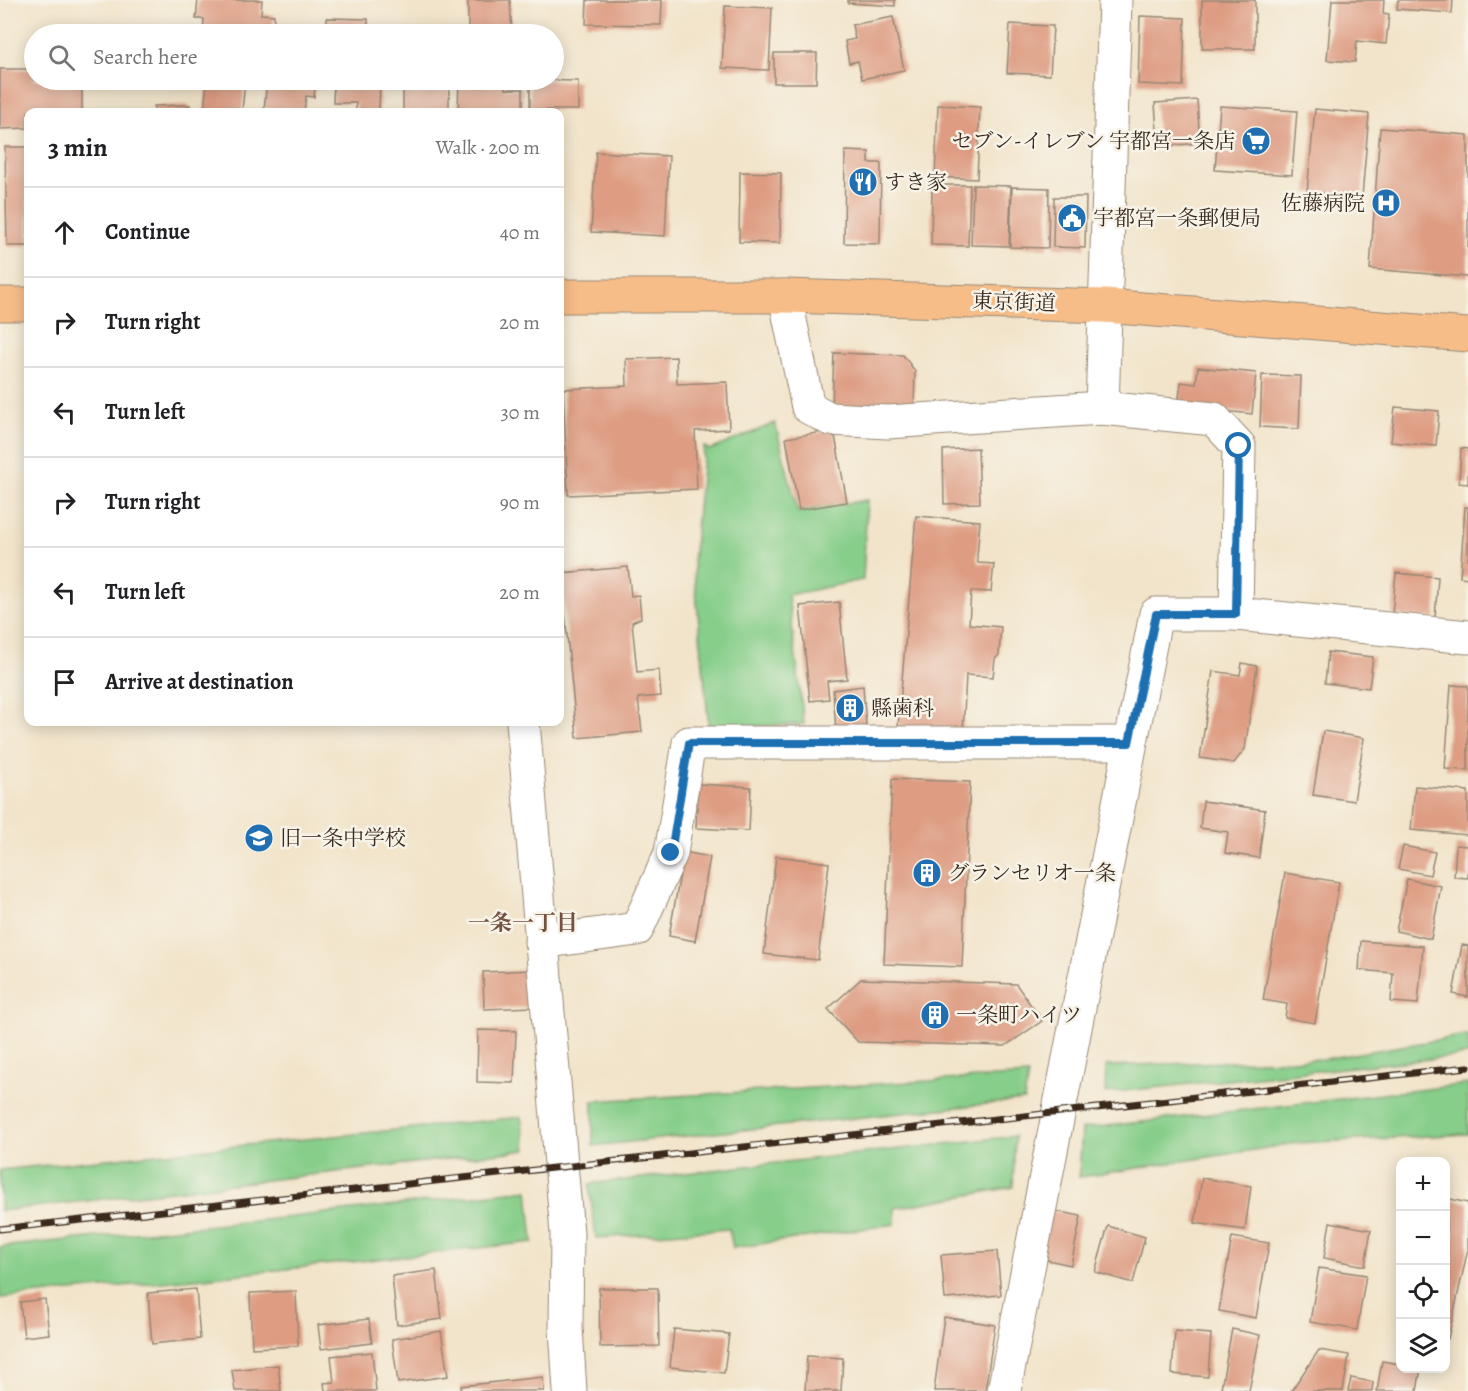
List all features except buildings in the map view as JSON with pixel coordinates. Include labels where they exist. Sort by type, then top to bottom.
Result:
[{"type":"highway","name":"東京街道","points":[[564,296],[784,296],[1105,306],[1468,335]]},
{"type":"highway","points":[[0,304],[24,304]]},
{"type":"street","points":[[1102,408],[1114,0]]},
{"type":"street","points":[[784,296],[808,406],[830,419],[888,422],[1102,408],[1214,419],[1239,446],[1236,614]]},
{"type":"street","points":[[1004,1391],[1156,614],[1236,614],[1468,637]]},
{"type":"street","points":[[523,726],[567,1233],[566,1328],[570,1391]]},
{"type":"street","points":[[541,942],[637,929],[671,853],[689,743],[1129,743]]},
{"type":"green space","points":[[775,423],[798,512],[867,500],[863,580],[788,595],[804,724],[709,728],[693,561],[704,447],[710,450]]},
{"type":"green space","points":[[1468,1035],[1468,1055],[1105,1093],[1106,1066],[1324,1059]]},
{"type":"green space","points":[[1028,1075],[1024,1100],[593,1146],[593,1101]]},
{"type":"green space","points":[[1468,1084],[1468,1134],[1298,1143],[1079,1177],[1082,1129]]},
{"type":"green space","points":[[521,1117],[526,1150],[0,1211],[0,1170]]},
{"type":"green space","points":[[1015,1136],[1013,1187],[895,1208],[895,1224],[733,1248],[729,1229],[596,1238],[589,1184]]},
{"type":"green space","points":[[528,1190],[533,1242],[0,1298],[0,1247]]},
{"type":"railway","points":[[0,1229],[1468,1067]]},
{"type":"place","name":"セブン-イレブン 宇都宮一条店","points":[[1256,141]]},
{"type":"place","name":"すき家","points":[[863,182]]},
{"type":"place","name":"佐藤病院","points":[[1386,203]]},
{"type":"place","name":"宇都宮一条郵便局","points":[[1072,218]]},
{"type":"place","name":"縣歯科","points":[[850,708]]},
{"type":"place","name":"旧一条中学校","points":[[259,838]]},
{"type":"place","name":"グランセリオ一条","points":[[927,873]]},
{"type":"place","name":"一条町ハイツ","points":[[935,1015]]},
{"type":"district","name":"一条一丁目","points":[[523,923]]},
{"type":"route","points":[[671,853],[689,743],[1129,743],[1156,614],[1236,614],[1239,446]]}]
